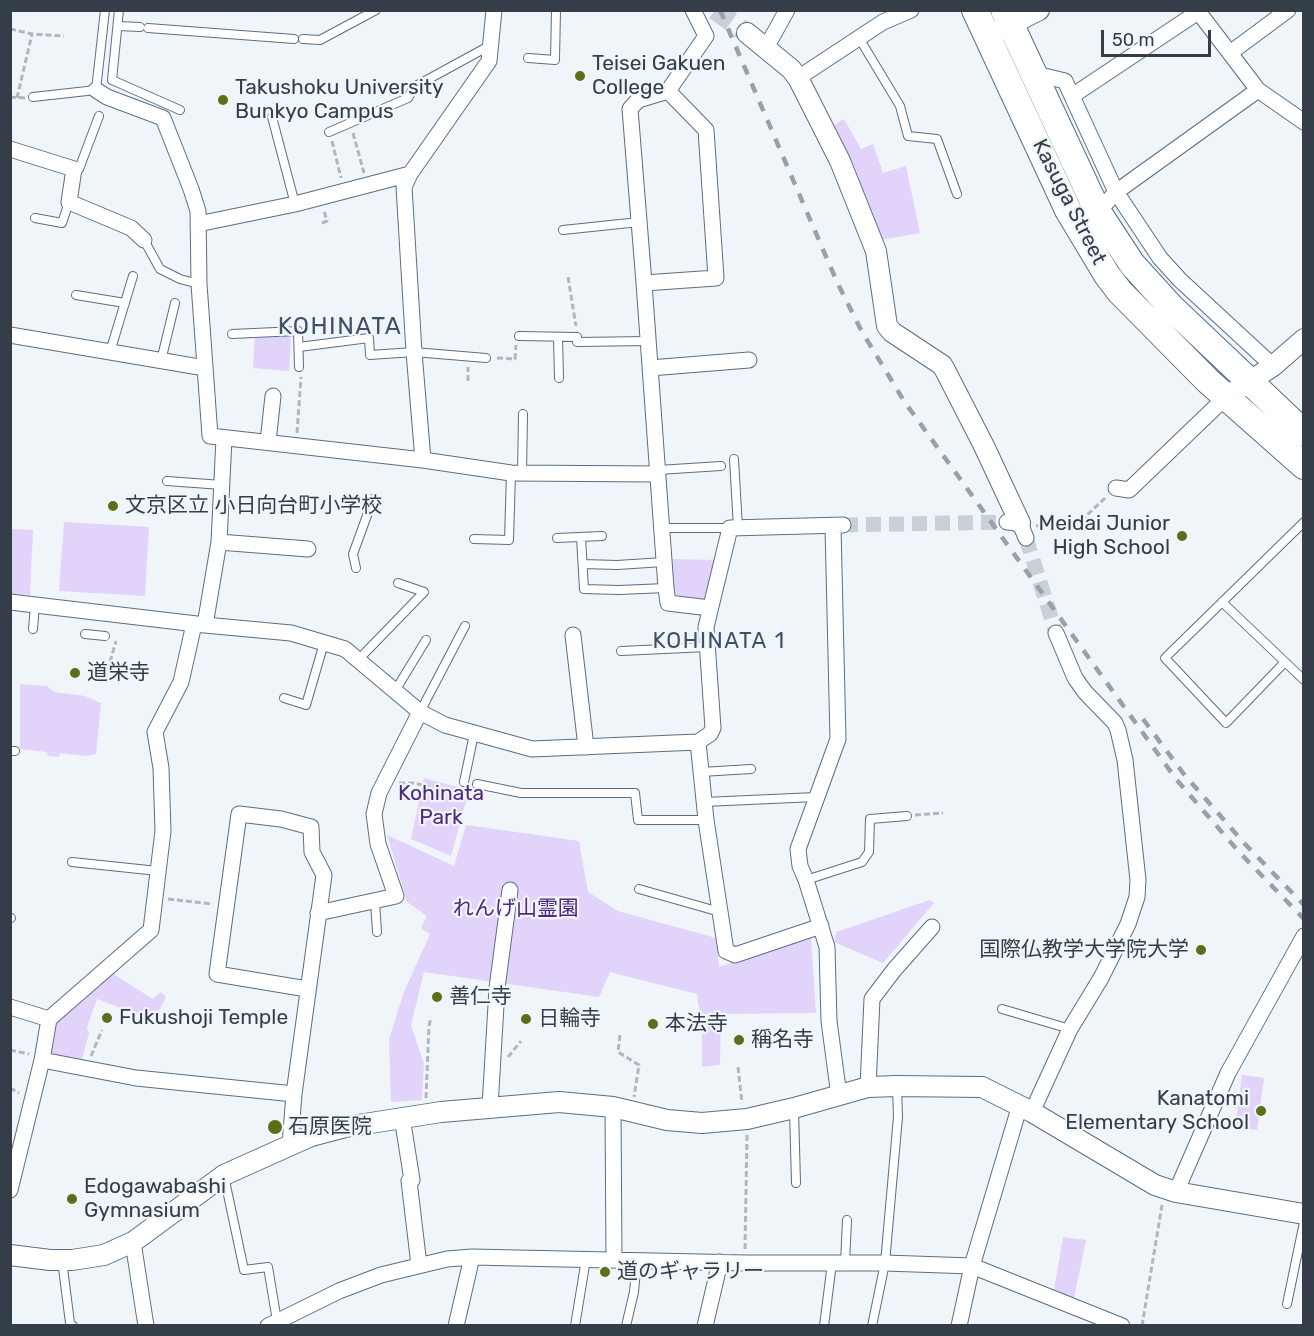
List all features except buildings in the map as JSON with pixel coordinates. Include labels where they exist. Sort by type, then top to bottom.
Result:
[{"type":"highway","name":"Kasuga Street","points":[[975,10],[1068,210],[1107,275],[1120,292],[1226,397],[1304,466]]},
{"type":"highway","name":"Kasuga Street","points":[[1008,18],[1098,212],[1132,264],[1149,284],[1304,433]]},
{"type":"street","points":[[423,460],[404,187],[410,174],[489,61],[494,10]]},
{"type":"street","points":[[693,10],[706,36],[668,91],[638,99],[630,109],[668,603],[710,608]]},
{"type":"street","points":[[766,48],[787,10]]},
{"type":"street","points":[[798,78],[883,22],[911,10]]},
{"type":"street","points":[[986,37],[1008,18],[1039,10]]},
{"type":"street","points":[[1230,53],[1288,10]]},
{"type":"street","points":[[1072,96],[1198,11],[1258,90],[1304,122]]},
{"type":"street","points":[[747,33],[792,69],[798,78],[840,161],[876,252],[887,326],[891,332],[945,370],[984,446],[1018,528]]},
{"type":"street","points":[[1032,73],[1065,81],[1116,192],[1160,258],[1180,280],[1273,366]]},
{"type":"street","points":[[96,90],[107,97],[163,118],[191,189],[198,211],[199,284],[210,436],[517,473],[658,472]]},
{"type":"street","points":[[1098,212],[1116,192],[1258,90]]},
{"type":"street","points":[[644,283],[716,278],[706,130],[668,91]]},
{"type":"street","points":[[10,149],[74,169],[69,202],[131,228],[144,240]]},
{"type":"street","points":[[198,224],[295,204],[410,174]]},
{"type":"street","points":[[10,335],[205,368]]},
{"type":"street","points":[[1116,488],[1129,490],[1226,397],[1273,366],[1304,339]]},
{"type":"street","points":[[650,368],[749,360]]},
{"type":"street","points":[[268,442],[273,396]]},
{"type":"street","points":[[10,1190],[42,1058],[49,1019],[151,930],[163,831],[161,768],[156,732],[181,682],[199,625],[219,542],[224,438]]},
{"type":"street","points":[[10,602],[199,625],[291,633],[345,649],[420,712],[445,725],[532,749],[698,742],[710,734],[713,728],[706,627],[734,528],[838,526],[838,739],[798,849],[800,866],[827,947],[829,1021],[839,1096]]},
{"type":"street","points":[[219,542],[308,549]]},
{"type":"street","points":[[959,1326],[972,1266],[1026,1108],[1101,978],[1128,924],[1137,897],[1138,880],[1125,760],[1118,730],[1115,723],[1085,692],[1076,678],[1056,633]]},
{"type":"street","points":[[573,635],[586,747]]},
{"type":"street","points":[[318,913],[396,896],[378,844],[374,814],[379,793],[420,712]]},
{"type":"street","points":[[698,742],[706,820],[726,951],[735,955],[821,927]]},
{"type":"street","points":[[291,1145],[294,1094],[324,875],[312,852],[311,827],[281,819],[239,814],[217,974],[307,989]]},
{"type":"street","points":[[490,1107],[497,988],[510,890]]},
{"type":"street","points":[[868,1087],[872,999],[932,927]]},
{"type":"street","points":[[1170,1190],[1228,1073],[1302,939]]},
{"type":"street","points":[[10,1007],[49,1019]]},
{"type":"street","points":[[42,1058],[86,1069],[188,1085],[294,1094]]},
{"type":"street","points":[[10,1255],[50,1260],[90,1259],[104,1256],[133,1242],[224,1175],[311,1136],[345,1127],[402,1117],[559,1102],[613,1107],[668,1120],[702,1123],[745,1113],[794,1108],[868,1087],[897,1086],[982,1087],[1026,1108],[1155,1185],[1170,1190],[1304,1214]]},
{"type":"street","points":[[613,1107],[614,1260]]},
{"type":"street","points":[[402,1117],[412,1180],[409,1181],[419,1265]]},
{"type":"street","points":[[133,1242],[146,1326]]},
{"type":"street","points":[[272,1323],[339,1291],[381,1275],[419,1265],[472,1257],[972,1266],[1122,1326]]},
{"type":"street","points":[[456,1326],[472,1257]]},
{"type":"street","points":[[705,1326],[720,1262]]},
{"type":"lane","points":[[33,97],[96,90],[105,10]]},
{"type":"lane","points":[[119,10],[112,80],[180,110]]},
{"type":"lane","points":[[303,39],[320,40],[376,10]]},
{"type":"lane","points":[[528,58],[555,60],[556,10]]},
{"type":"lane","points":[[118,26],[294,39]]},
{"type":"lane","points":[[859,38],[900,106],[908,136],[937,139],[957,194]]},
{"type":"lane","points":[[329,132],[408,98],[414,87],[492,45]]},
{"type":"lane","points":[[74,169],[79,169],[99,116]]},
{"type":"lane","points":[[272,117],[295,204]]},
{"type":"lane","points":[[35,218],[62,223],[69,202]]},
{"type":"lane","points":[[563,230],[639,222]]},
{"type":"lane","points":[[144,240],[160,269],[180,279],[199,284]]},
{"type":"lane","points":[[110,352],[133,276]]},
{"type":"lane","points":[[76,295],[125,303]]},
{"type":"lane","points":[[161,361],[175,303]]},
{"type":"lane","points":[[232,334],[298,331],[299,367]]},
{"type":"lane","points":[[519,336],[577,337],[577,342],[648,341]]},
{"type":"lane","points":[[558,337],[560,378]]},
{"type":"lane","points":[[299,347],[369,338],[370,355],[414,352],[486,358]]},
{"type":"lane","points":[[474,539],[509,540],[524,414]]},
{"type":"lane","points":[[662,528],[734,528],[734,459]]},
{"type":"lane","points":[[658,472],[721,466]]},
{"type":"lane","points":[[167,481],[222,485]]},
{"type":"lane","points":[[356,568],[352,554],[373,499]]},
{"type":"lane","points":[[1284,663],[1226,723],[1165,658],[1304,522]]},
{"type":"lane","points":[[557,538],[602,536]]},
{"type":"lane","points":[[581,537],[584,589],[666,588]]},
{"type":"lane","points":[[583,564],[617,565],[664,562]]},
{"type":"lane","points":[[359,659],[424,592],[398,582]]},
{"type":"lane","points":[[1222,602],[1304,680]]},
{"type":"lane","points":[[33,629],[35,605]]},
{"type":"lane","points":[[420,712],[465,626]]},
{"type":"lane","points":[[86,634],[105,636]]},
{"type":"lane","points":[[395,691],[426,640]]},
{"type":"lane","points":[[284,698],[306,705],[324,643]]},
{"type":"lane","points":[[621,651],[707,647]]},
{"type":"lane","points":[[464,782],[474,734]]},
{"type":"lane","points":[[701,772],[751,769]]},
{"type":"lane","points":[[477,784],[520,794],[635,793],[638,820],[706,820]]},
{"type":"lane","points":[[704,802],[817,797]]},
{"type":"lane","points":[[806,880],[861,862],[869,852],[870,819],[907,816]]},
{"type":"lane","points":[[72,862],[158,872]]},
{"type":"lane","points":[[639,889],[720,912]]},
{"type":"lane","points":[[375,902],[377,932]]},
{"type":"lane","points":[[1002,1009],[1070,1029]]},
{"type":"lane","points":[[872,1326],[885,1263],[898,1117],[897,1086]]},
{"type":"lane","points":[[794,1108],[796,1183]]},
{"type":"lane","points":[[224,1175],[244,1270],[268,1268],[272,1323]]},
{"type":"lane","points":[[824,1326],[847,1220]]},
{"type":"lane","points":[[1287,1304],[1304,1222]]},
{"type":"lane","points":[[575,1326],[586,1259]]},
{"type":"lane","points":[[62,1260],[70,1323],[73,1326]]},
{"type":"lane","points":[[626,1326],[634,1293],[637,1260]]},
{"type":"path","points":[[10,29],[32,34],[64,36]]},
{"type":"path","points":[[17,98],[32,34]]},
{"type":"path","points":[[350,123],[365,178]]},
{"type":"path","points":[[329,132],[341,178]]},
{"type":"path","points":[[322,223],[327,221],[324,210]]},
{"type":"path","points":[[568,277],[577,337]]},
{"type":"path","points":[[486,358],[515,359],[516,336],[519,336]]},
{"type":"path","points":[[296,446],[302,369],[299,367]]},
{"type":"path","points":[[1018,528],[1083,519],[1116,488]]},
{"type":"path","points":[[96,678],[105,679],[115,649],[118,615]]},
{"type":"path","points":[[386,778],[401,783],[428,786],[447,800],[461,795],[464,782]]},
{"type":"path","points":[[907,816],[943,813]]},
{"type":"path","points":[[155,897],[226,905]]},
{"type":"path","points":[[426,1103],[431,1017]]},
{"type":"path","points":[[86,1069],[102,1030]]},
{"type":"path","points":[[620,1035],[618,1052],[639,1065],[633,1102]]},
{"type":"path","points":[[507,1066],[508,1057],[521,1041]]},
{"type":"path","points":[[10,1050],[42,1058]]},
{"type":"path","points":[[738,1068],[745,1113],[745,1263]]},
{"type":"path","points":[[10,1088],[16,1091]]},
{"type":"path","points":[[1142,1326],[1170,1190]]},
{"type":"green space","points":[[844,119],[861,149],[873,144],[883,173],[906,166],[920,233],[881,240],[853,163],[834,125]]},
{"type":"green space","points":[[291,333],[289,371],[253,368],[255,335]]},
{"type":"green space","points":[[64,522],[149,527],[145,596],[59,591]]},
{"type":"green space","points":[[11,529],[33,530],[30,595],[11,594]]},
{"type":"green space","points":[[668,559],[718,560],[710,601],[671,599]]},
{"type":"green space","points":[[20,684],[47,686],[54,692],[85,696],[101,703],[96,754],[86,756],[60,753],[59,757],[48,756],[47,752],[20,749]]},
{"type":"green space","name":"Kohinata Park","points":[[424,778],[469,790],[451,856],[411,839]]},
{"type":"green space","name":"れんげ山霊園","points":[[466,825],[579,841],[588,892],[618,911],[716,938],[719,967],[811,937],[816,1013],[721,1014],[720,1065],[702,1067],[702,1030],[697,994],[610,972],[599,997],[424,972],[411,1025],[424,1064],[422,1100],[391,1102],[389,1039],[404,992],[430,934],[421,928],[427,916],[407,902],[387,835],[454,866]]},
{"type":"green space","points":[[930,900],[934,903],[883,963],[834,942],[836,932]]},
{"type":"green space","points":[[112,973],[153,999],[161,992],[166,997],[154,1021],[97,999],[87,1027],[89,1033],[81,1063],[48,1057],[58,1019]]},
{"type":"green space","points":[[1242,1075],[1264,1078],[1257,1130],[1235,1127]]},
{"type":"green space","points":[[1063,1237],[1086,1240],[1074,1298],[1054,1290]]},
{"type":"tunnel","points":[[715,10],[747,33]]},
{"type":"tunnel","points":[[843,525],[1007,522]]},
{"type":"tunnel","points":[[1026,538],[1056,633]]},
{"type":"railway","points":[[720,10],[837,282],[861,330],[904,401],[1176,779],[1240,853],[1304,919]]},
{"type":"railway","points":[[1143,719],[1183,773],[1244,843],[1304,905]]},
{"type":"place","name":"Teisei Gakuen College","points":[[580,76]]},
{"type":"place","name":"Takushoku University Bunkyo Campus","points":[[223,100]]},
{"type":"place","name":"文京区立 小日向台町小学校","points":[[113,506]]},
{"type":"place","name":"Meidai Junior High School","points":[[1182,536]]},
{"type":"place","name":"道栄寺","points":[[75,673]]},
{"type":"place","name":"国際仏教学大学院大学","points":[[1201,950]]},
{"type":"place","name":"善仁寺","points":[[437,997]]},
{"type":"place","name":"Fukushoji Temple","points":[[107,1018]]},
{"type":"place","name":"日輪寺","points":[[526,1019]]},
{"type":"place","name":"本法寺","points":[[653,1024]]},
{"type":"place","name":"稱名寺","points":[[739,1040]]},
{"type":"place","name":"Kanatomi Elementary School","points":[[1261,1111]]},
{"type":"place","name":"石原医院","points":[[275,1127]]},
{"type":"place","name":"Edogawabashi Gymnasium","points":[[72,1199]]},
{"type":"place","name":"道のギャラリー","points":[[605,1272]]},
{"type":"district","name":"KOHINATA","points":[[340,327]]},
{"type":"district","name":"KOHINATA 1","points":[[719,642]]}]
